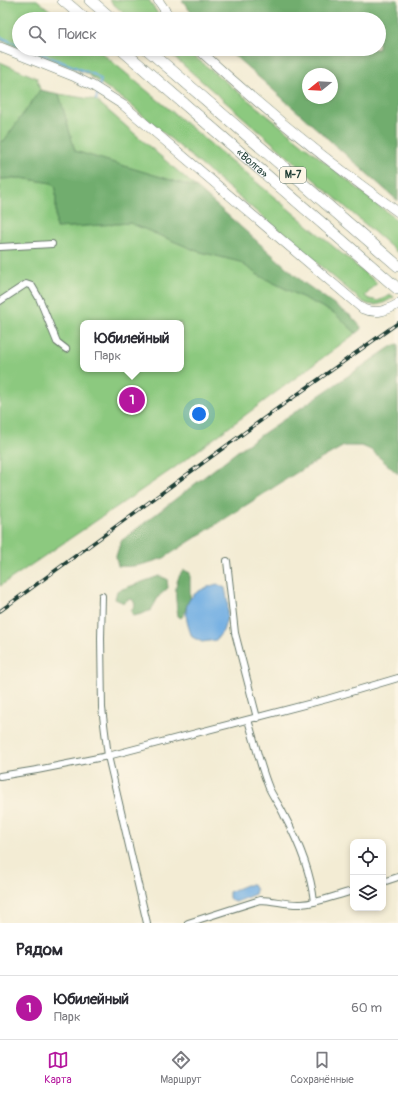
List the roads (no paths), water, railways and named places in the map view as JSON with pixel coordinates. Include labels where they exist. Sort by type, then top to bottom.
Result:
[{"type":"highway","points":[[63,0],[76,11]]},
{"type":"highway","points":[[90,0],[104,12]]},
{"type":"highway","name":"«Волга»","points":[[129,56],[398,289]]},
{"type":"highway","name":"«Волга»","points":[[155,56],[398,266]]},
{"type":"main road","points":[[60,0],[76,11]]},
{"type":"main road","points":[[158,0],[166,12]]},
{"type":"main road","points":[[0,47],[12,52]]},
{"type":"main road","points":[[23,56],[74,76],[123,105],[364,309],[379,312],[398,304]]},
{"type":"main road","points":[[206,56],[275,116],[353,179],[398,212]]},
{"type":"street","points":[[0,246],[52,244]]},
{"type":"street","points":[[0,301],[26,284],[32,286],[39,298],[57,342],[66,349]]},
{"type":"street","points":[[228,561],[235,633],[257,718]]},
{"type":"street","points":[[102,596],[100,638],[102,708],[108,756],[147,923]]},
{"type":"street","points":[[0,776],[108,756],[257,718],[398,678]]},
{"type":"street","points":[[248,720],[270,790],[285,816],[305,862],[312,885],[314,902]]},
{"type":"street","points":[[386,881],[398,877]]},
{"type":"street","points":[[188,923],[260,900],[272,900],[285,904],[301,904],[314,902],[350,891]]},
{"type":"water","points":[[217,584],[225,588],[228,603],[227,618],[223,631],[216,640],[202,642],[192,637],[186,617],[186,609],[188,602],[198,592]]},
{"type":"water","points":[[246,885],[253,885],[256,890],[255,894],[236,902],[229,898],[229,892]]},
{"type":"waterway","points":[[0,37],[12,42]]},
{"type":"waterway","points":[[47,56],[95,75],[101,80],[99,86]]},
{"type":"waterway","points":[[96,100],[98,92]]},
{"type":"railway","points":[[0,611],[274,411],[398,323]]},
{"type":"place","name":"Юбилейный","points":[[132,400]]}]
